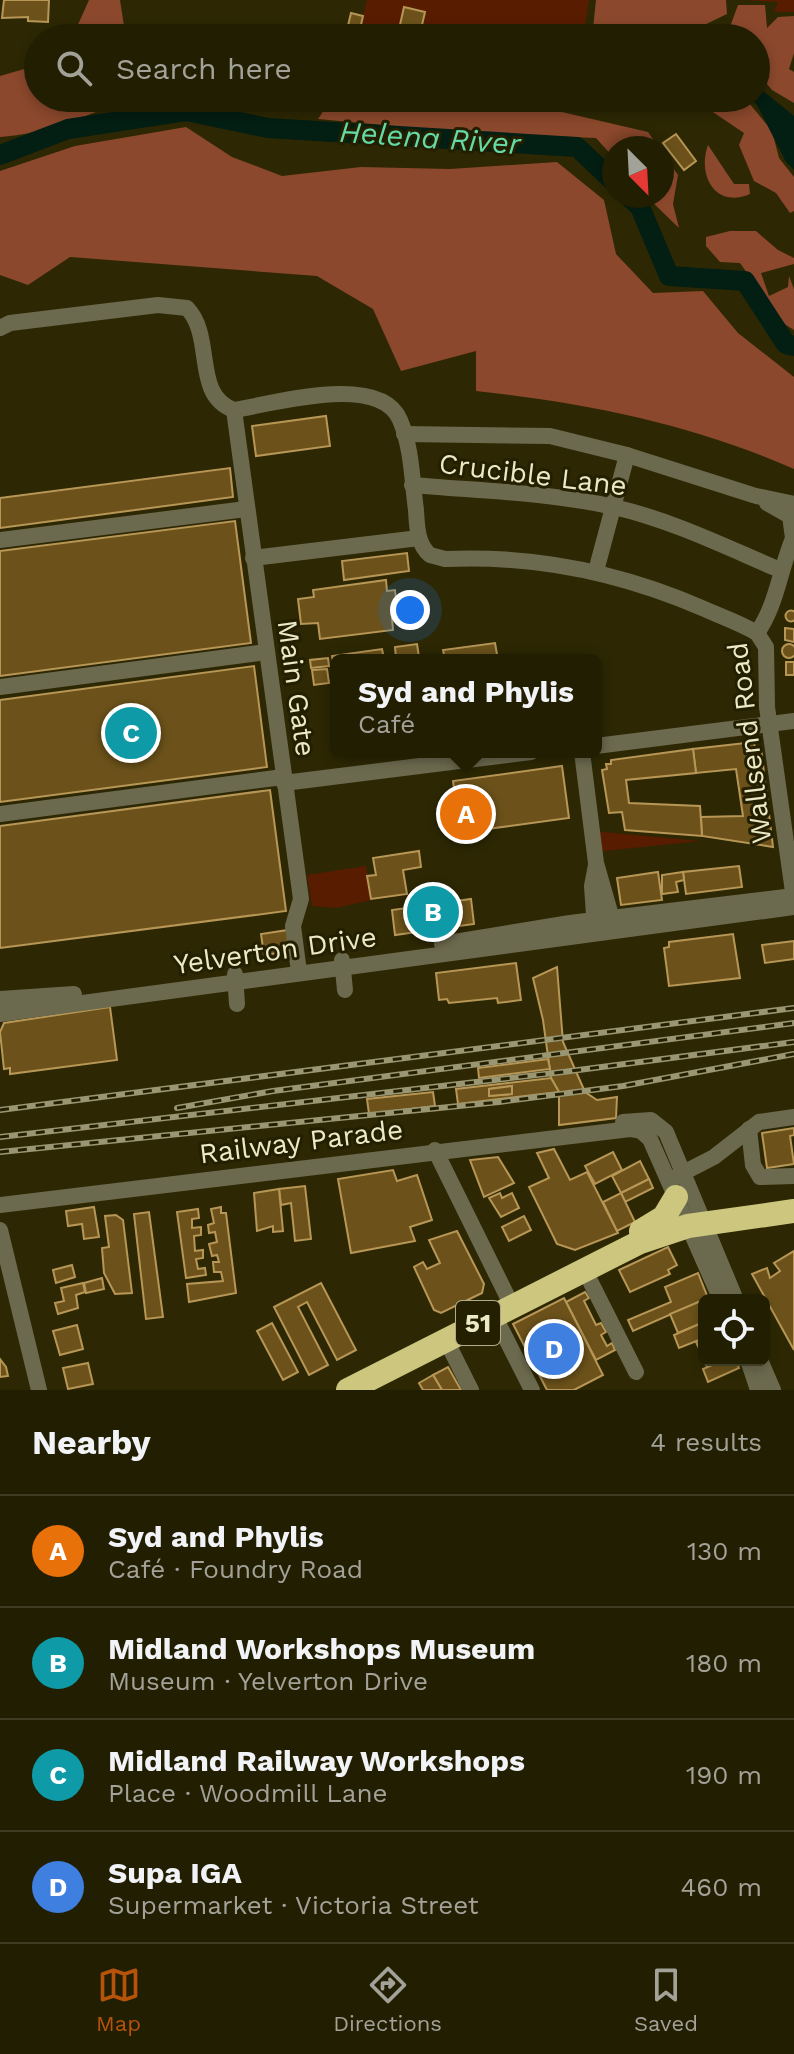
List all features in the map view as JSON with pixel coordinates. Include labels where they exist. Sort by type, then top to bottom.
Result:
[{"type":"highway","points":[[608,1256],[621,1242],[664,1217],[676,1183]]},
{"type":"highway","name":"51","points":[[348,1390],[608,1256],[696,1224],[794,1211]]},
{"type":"street","points":[[0,328],[10,323],[158,305],[187,308],[201,329],[213,397],[221,405],[234,410],[360,393],[390,407],[400,417],[404,434],[419,538],[425,551],[437,558],[518,560],[596,571],[659,590],[757,633]]},
{"type":"street","name":"Main Gate","points":[[234,410],[301,899],[293,926],[299,969]]},
{"type":"street","points":[[404,434],[550,436],[627,455],[756,496],[794,504]]},
{"type":"street","points":[[596,571],[627,455]]},
{"type":"street","name":"Crucible Lane","points":[[412,485],[535,495],[613,507],[666,523],[780,570]]},
{"type":"street","name":"Wallsend Road","points":[[756,496],[786,513],[792,522],[792,543],[780,570],[769,613],[757,633],[766,647],[765,686],[794,897]]},
{"type":"street","points":[[0,540],[246,509]]},
{"type":"street","points":[[253,558],[419,538]]},
{"type":"street","points":[[0,687],[266,652]]},
{"type":"street","points":[[602,745],[794,721]]},
{"type":"street","points":[[0,814],[478,758]]},
{"type":"street","points":[[583,758],[596,863],[595,927]]},
{"type":"street","points":[[596,863],[614,924]]},
{"type":"street","name":"Yelverton Drive","points":[[0,999],[299,969],[794,897]]},
{"type":"street","name":"Yelverton Drive","points":[[614,924],[794,907]]},
{"type":"street","points":[[343,963],[345,990]]},
{"type":"street","points":[[235,977],[237,1004]]},
{"type":"street","name":"Yelverton Drive","points":[[0,1014],[235,977]]},
{"type":"street","points":[[676,1183],[759,1122],[794,1117]]},
{"type":"street","name":"Railway Parade","points":[[1,1201],[609,1128],[619,1123],[646,1119],[658,1123],[661,1143],[676,1183]]},
{"type":"street","points":[[749,1129],[753,1165],[760,1177],[794,1176]]},
{"type":"street","points":[[435,1150],[503,1310],[532,1390]]},
{"type":"street","points":[[676,1183],[733,1294]]},
{"type":"street","points":[[676,1183],[696,1224],[719,1294]]},
{"type":"street","points":[[1,1201],[2,1234],[39,1390]]},
{"type":"street","points":[[584,1269],[636,1372]]},
{"type":"street","points":[[446,1340],[471,1390]]},
{"type":"street","points":[[750,1366],[758,1390]]},
{"type":"street","points":[[763,1366],[773,1390]]},
{"type":"shaded area","points":[[89,0],[120,0],[124,24],[78,24]]},
{"type":"shaded area","points":[[367,0],[589,0],[585,24],[361,24]]},
{"type":"shaded area","points":[[596,0],[726,0],[727,14],[706,24],[593,24]]},
{"type":"shaded area","points":[[746,0],[794,0],[794,12],[774,12],[778,2]]},
{"type":"shaded area","points":[[738,5],[765,5],[767,24],[731,24]]},
{"type":"shaded area","points":[[794,16],[794,53],[789,69],[794,72],[794,103],[772,90],[770,25],[778,17]]},
{"type":"shaded area","points":[[24,69],[24,112],[96,112],[65,124],[0,137],[0,76]]},
{"type":"shaded area","points":[[770,96],[794,116],[794,170],[786,162],[761,112],[770,112]]},
{"type":"shaded area","points":[[323,112],[562,112],[648,132],[651,136],[602,136],[602,145],[596,138],[459,132],[318,119]]},
{"type":"shaded area","points":[[713,112],[756,112],[772,131],[779,158],[794,177],[794,211],[790,213],[776,193],[754,181],[739,145],[744,133]]},
{"type":"shaded area","points":[[186,127],[232,157],[282,176],[361,167],[450,169],[557,162],[602,198],[616,254],[653,293],[703,291],[738,333],[794,377],[794,469],[717,440],[638,418],[558,402],[476,391],[476,351],[401,371],[373,309],[317,276],[70,257],[28,285],[0,275],[0,171],[75,146]]},
{"type":"shaded area","points":[[708,145],[734,184],[749,184],[750,194],[727,197],[712,186],[705,167]]},
{"type":"shaded area","points":[[674,169],[678,175],[674,198]]},
{"type":"shaded area","points":[[658,208],[674,208],[679,228]]},
{"type":"shaded area","points":[[730,231],[756,231],[778,250],[794,258],[794,264],[761,273],[769,296],[788,287],[789,276],[794,289],[794,330],[770,309],[740,263],[720,262],[706,246],[706,237]]},
{"type":"shaded area","points":[[592,831],[700,841],[595,852]]},
{"type":"shaded area","points":[[366,866],[371,900],[336,908],[312,906],[307,875]]},
{"type":"building","points":[[4,0],[49,0],[48,22],[28,21],[28,17],[2,18]]},
{"type":"building","points":[[404,7],[425,12],[422,24],[400,24]]},
{"type":"building","points":[[351,13],[363,16],[361,24],[348,24]]},
{"type":"building","points":[[676,134],[696,161],[684,170],[674,157],[673,136]]},
{"type":"building","points":[[326,416],[330,446],[256,456],[252,426]]},
{"type":"building","points":[[230,468],[233,497],[0,528],[0,498]]},
{"type":"building","points":[[235,521],[251,643],[0,676],[0,551]]},
{"type":"building","points":[[407,553],[409,571],[344,580],[342,561]]},
{"type":"building","points":[[386,580],[387,591],[395,590],[398,618],[392,618],[393,630],[320,639],[318,623],[301,624],[298,599],[314,597],[313,590]]},
{"type":"building","points":[[791,611],[795,612],[795,620],[791,621],[786,616]]},
{"type":"building","points":[[785,628],[794,629],[794,642],[785,640]]},
{"type":"building","points":[[495,643],[497,654],[444,654],[443,650]]},
{"type":"building","points":[[417,644],[419,654],[396,654],[395,647]]},
{"type":"building","points":[[784,646],[794,646],[794,656],[784,656]]},
{"type":"building","points":[[382,649],[383,654],[346,654]]},
{"type":"building","points":[[328,658],[329,666],[311,668],[310,660]]},
{"type":"building","points":[[786,662],[794,662],[794,675],[786,675]]},
{"type":"building","points":[[254,666],[267,767],[0,802],[0,700]]},
{"type":"building","points":[[327,669],[329,683],[314,685],[312,670]]},
{"type":"building","points":[[754,742],[755,749],[761,748],[773,847],[702,836],[701,817],[743,816],[736,769],[696,773],[693,749]]},
{"type":"building","points":[[693,749],[696,773],[626,780],[629,803],[700,806],[702,836],[625,830],[622,812],[609,813],[602,770],[607,769],[606,764],[611,764],[611,760]]},
{"type":"building","points":[[562,766],[569,818],[487,829],[486,816],[458,819],[453,781]]},
{"type":"building","points":[[270,790],[286,911],[0,948],[0,826]]},
{"type":"building","points":[[419,851],[421,867],[403,870],[407,894],[371,899],[367,876],[376,875],[373,858]]},
{"type":"building","points":[[739,866],[742,887],[686,894],[683,872]]},
{"type":"building","points":[[658,872],[662,900],[621,905],[617,878]]},
{"type":"building","points":[[683,872],[684,880],[676,882],[678,892],[662,894],[662,875]]},
{"type":"building","points":[[471,899],[474,924],[395,935],[392,910]]},
{"type":"building","points":[[288,930],[291,951],[264,955],[261,934]]},
{"type":"building","points":[[733,934],[740,978],[669,986],[664,948],[669,947],[669,942]]},
{"type":"building","points":[[794,941],[794,959],[765,963],[762,945]]},
{"type":"building","points":[[516,963],[521,1000],[498,1003],[497,998],[449,1003],[447,999],[439,1000],[436,973]]},
{"type":"building","points":[[557,967],[563,1042],[585,1092],[597,1100],[617,1097],[616,1118],[559,1125],[559,1092],[551,1078],[543,1020],[533,978]]},
{"type":"building","points":[[110,1007],[117,1060],[10,1074],[10,1068],[4,1069],[0,1032],[4,1023]]},
{"type":"building","points":[[548,1059],[550,1069],[479,1078],[478,1068]]},
{"type":"building","points":[[551,1078],[559,1092],[458,1104],[456,1089]],"holes":[[[512,1086],[512,1094],[489,1096],[489,1089]]]},
{"type":"building","points":[[512,1086],[512,1094],[489,1096],[489,1089]]},
{"type":"building","points":[[433,1092],[435,1106],[369,1114],[367,1099]]},
{"type":"building","points":[[794,1128],[794,1135],[790,1136],[794,1164],[767,1168],[762,1133]]},
{"type":"building","points":[[554,1149],[570,1180],[587,1172],[618,1233],[575,1250],[557,1244],[529,1187],[549,1178],[537,1153]]},
{"type":"building","points":[[613,1152],[622,1170],[595,1184],[585,1166]]},
{"type":"building","points":[[498,1157],[514,1183],[484,1197],[470,1160]]},
{"type":"building","points":[[640,1161],[649,1179],[621,1193],[612,1176]]},
{"type":"building","points":[[393,1170],[397,1181],[417,1175],[432,1220],[410,1227],[415,1241],[351,1253],[338,1179]]},
{"type":"building","points":[[649,1179],[653,1188],[625,1202],[621,1193]]},
{"type":"building","points":[[305,1186],[311,1239],[295,1241],[291,1203],[281,1205],[279,1189]]},
{"type":"building","points":[[279,1189],[283,1231],[273,1232],[273,1226],[257,1231],[254,1193]]},
{"type":"building","points":[[500,1193],[502,1198],[512,1193],[519,1208],[501,1217],[489,1198]]},
{"type":"building","points":[[621,1193],[635,1222],[617,1231],[603,1202]]},
{"type":"building","points":[[94,1207],[99,1237],[84,1239],[82,1224],[68,1226],[66,1211]]},
{"type":"building","points":[[221,1207],[221,1213],[226,1213],[236,1293],[189,1302],[187,1284],[223,1281],[221,1272],[214,1272],[213,1262],[219,1262],[217,1255],[212,1256],[209,1244],[217,1242],[215,1232],[209,1233],[208,1225],[214,1223],[211,1209]]},
{"type":"building","points":[[198,1209],[199,1218],[192,1219],[192,1228],[201,1227],[201,1235],[194,1236],[195,1251],[203,1250],[203,1258],[196,1259],[198,1269],[205,1268],[206,1275],[186,1278],[177,1212]]},
{"type":"building","points":[[149,1212],[163,1317],[146,1319],[134,1214]]},
{"type":"building","points":[[116,1215],[123,1220],[132,1293],[115,1294],[104,1273],[102,1248],[109,1247],[105,1216]]},
{"type":"building","points":[[524,1216],[531,1230],[509,1241],[502,1227]]},
{"type":"building","points":[[457,1231],[484,1284],[482,1293],[441,1313],[434,1310],[414,1267],[423,1262],[427,1269],[440,1263],[429,1240]]},
{"type":"building","points":[[668,1247],[677,1265],[668,1270],[670,1274],[630,1292],[619,1270]]},
{"type":"building","points":[[794,1251],[794,1350],[770,1307],[770,1294],[763,1294],[752,1274],[767,1268],[770,1278],[780,1271],[774,1263]]},
{"type":"building","points":[[72,1265],[75,1277],[56,1283],[53,1270]]},
{"type":"building","points":[[698,1273],[706,1294],[698,1294],[698,1302],[633,1331],[628,1320],[671,1302],[665,1287]]},
{"type":"building","points":[[102,1278],[104,1289],[86,1293],[84,1283]]},
{"type":"building","points":[[83,1283],[85,1292],[76,1295],[78,1308],[58,1314],[55,1303],[64,1301],[61,1288]]},
{"type":"building","points":[[321,1283],[356,1350],[337,1360],[307,1302],[298,1307],[328,1365],[309,1375],[274,1307]]},
{"type":"building","points":[[585,1292],[589,1298],[584,1301],[596,1325],[601,1323],[606,1332],[601,1335],[607,1346],[612,1343],[615,1350],[596,1360],[566,1302]]},
{"type":"building","points":[[564,1298],[603,1375],[574,1390],[547,1390],[513,1324]]},
{"type":"building","points":[[698,1302],[698,1325],[678,1333],[670,1314]]},
{"type":"building","points":[[272,1323],[298,1372],[283,1380],[257,1331]]},
{"type":"building","points":[[77,1325],[83,1349],[60,1355],[53,1331]]},
{"type":"building","points":[[698,1325],[698,1340],[679,1348],[674,1335]]},
{"type":"building","points":[[0,1359],[6,1367],[8,1376],[0,1377]]},
{"type":"building","points":[[88,1363],[93,1384],[68,1389],[63,1368]]},
{"type":"building","points":[[710,1366],[739,1368],[708,1382],[703,1369]]},
{"type":"building","points":[[448,1367],[461,1390],[442,1390],[433,1375]]},
{"type":"building","points":[[433,1375],[442,1390],[423,1390],[419,1383]]},
{"type":"waterway","name":"Helena River","points":[[0,155],[68,129],[179,112]]},
{"type":"waterway","name":"Helena River","points":[[191,112],[268,128],[577,147],[602,171]]},
{"type":"waterway","name":"Helena River","points":[[640,208],[669,276],[745,281],[786,344],[794,346]]},
{"type":"railway","points":[[0,1110],[794,1008]]},
{"type":"railway","points":[[177,1108],[273,1091],[794,1023]]},
{"type":"railway","points":[[0,1137],[794,1042]]},
{"type":"railway","points":[[0,1152],[499,1102],[623,1086],[794,1054]]},
{"type":"place","name":"Midland Railway Workshops","points":[[131,733]]},
{"type":"place","name":"Syd and Phylis","points":[[466,814]]},
{"type":"place","name":"Midland Workshops Museum","points":[[433,912]]},
{"type":"place","name":"Supa IGA","points":[[554,1349]]}]
